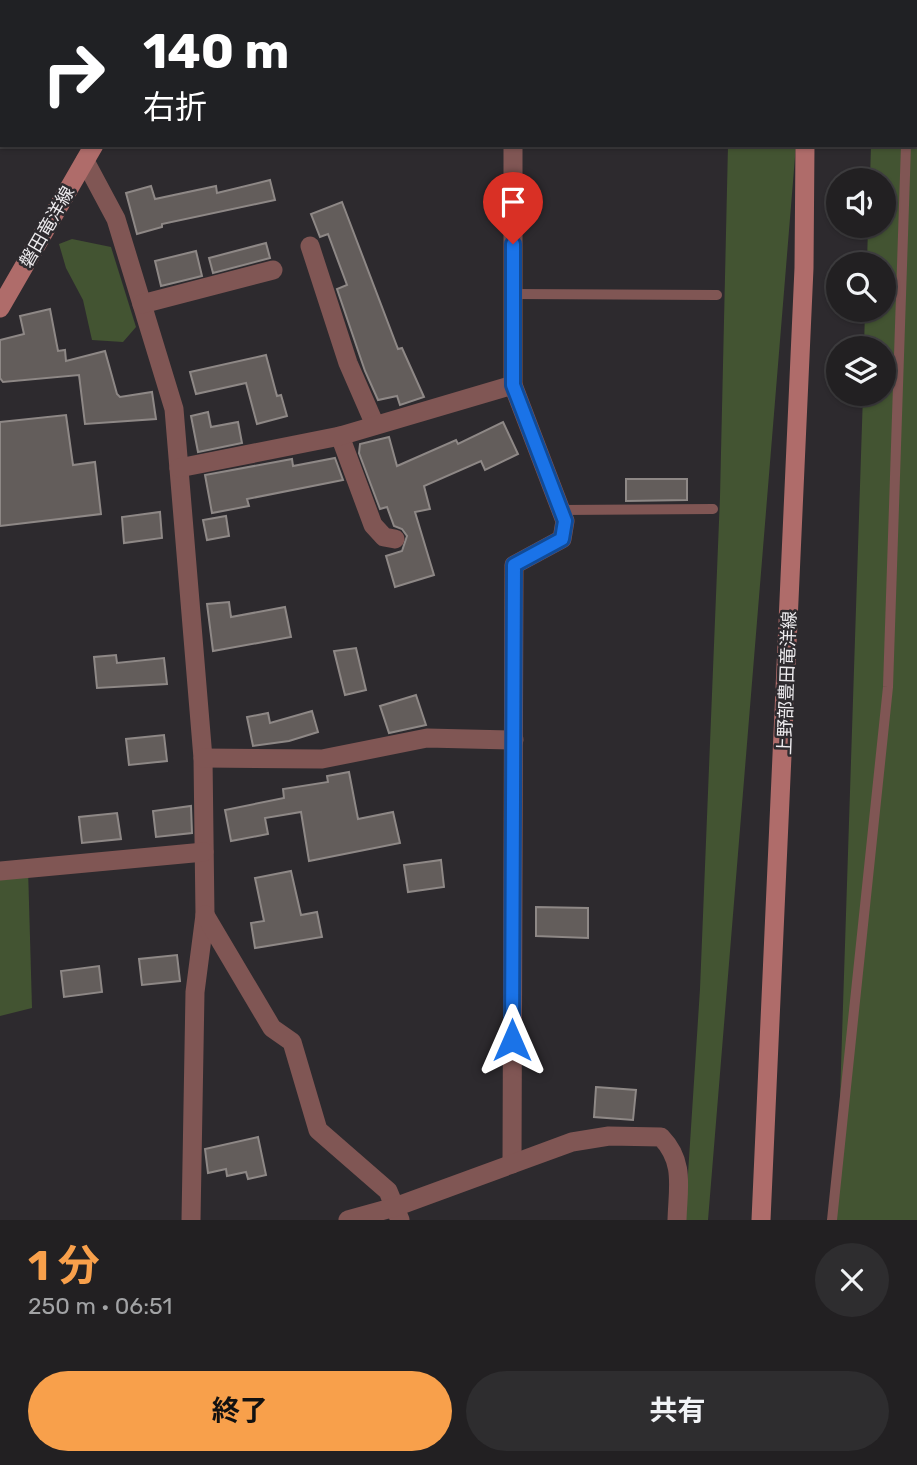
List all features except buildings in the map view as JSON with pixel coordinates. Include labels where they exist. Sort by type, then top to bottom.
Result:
[{"type":"main road","name":"上野部豊田竜洋線","points":[[761,1220],[803,309],[804,147]]},
{"type":"main road","name":"磐田竜洋線","points":[[0,308],[90,153]]},
{"type":"street","points":[[512,1164],[514,565],[562,539],[565,521],[513,385],[513,147]]},
{"type":"street","points":[[90,153],[116,219],[174,409],[202,758],[204,852],[205,915],[195,992],[191,1220]]},
{"type":"street","points":[[310,246],[348,363],[375,425]]},
{"type":"street","points":[[142,304],[273,270]]},
{"type":"street","points":[[179,468],[340,436],[513,385]]},
{"type":"street","points":[[340,436],[373,525],[384,537],[395,539]]},
{"type":"street","points":[[202,758],[322,759],[427,738],[514,740]]},
{"type":"street","points":[[0,871],[204,852]]},
{"type":"street","points":[[205,915],[272,1028],[292,1042],[318,1130],[388,1191],[398,1213]]},
{"type":"street","points":[[348,1220],[398,1213],[512,1164],[572,1142],[609,1136],[661,1137],[674,1150],[679,1168],[677,1220]]},
{"type":"lane","points":[[832,1220],[887,687],[906,147]]},
{"type":"lane","points":[[513,293],[717,295]]},
{"type":"lane","points":[[561,510],[713,509]]},
{"type":"green space","points":[[728,147],[796,147],[708,1220],[685,1220],[700,989],[720,497]]},
{"type":"green space","points":[[871,147],[917,147],[917,1220],[836,1220],[863,406],[896,406],[896,336],[864,336],[865,322],[896,322],[896,252],[867,252],[868,238],[896,238],[896,168],[870,168]]},
{"type":"green space","points":[[72,239],[111,247],[136,327],[123,342],[92,340],[83,300],[66,268],[59,244]]},
{"type":"green space","points":[[28,868],[32,1008],[0,1016],[0,871]]},
{"type":"route","points":[[512,1040],[513,764],[516,694],[514,565],[562,539],[565,521],[513,385],[513,244]]}]
